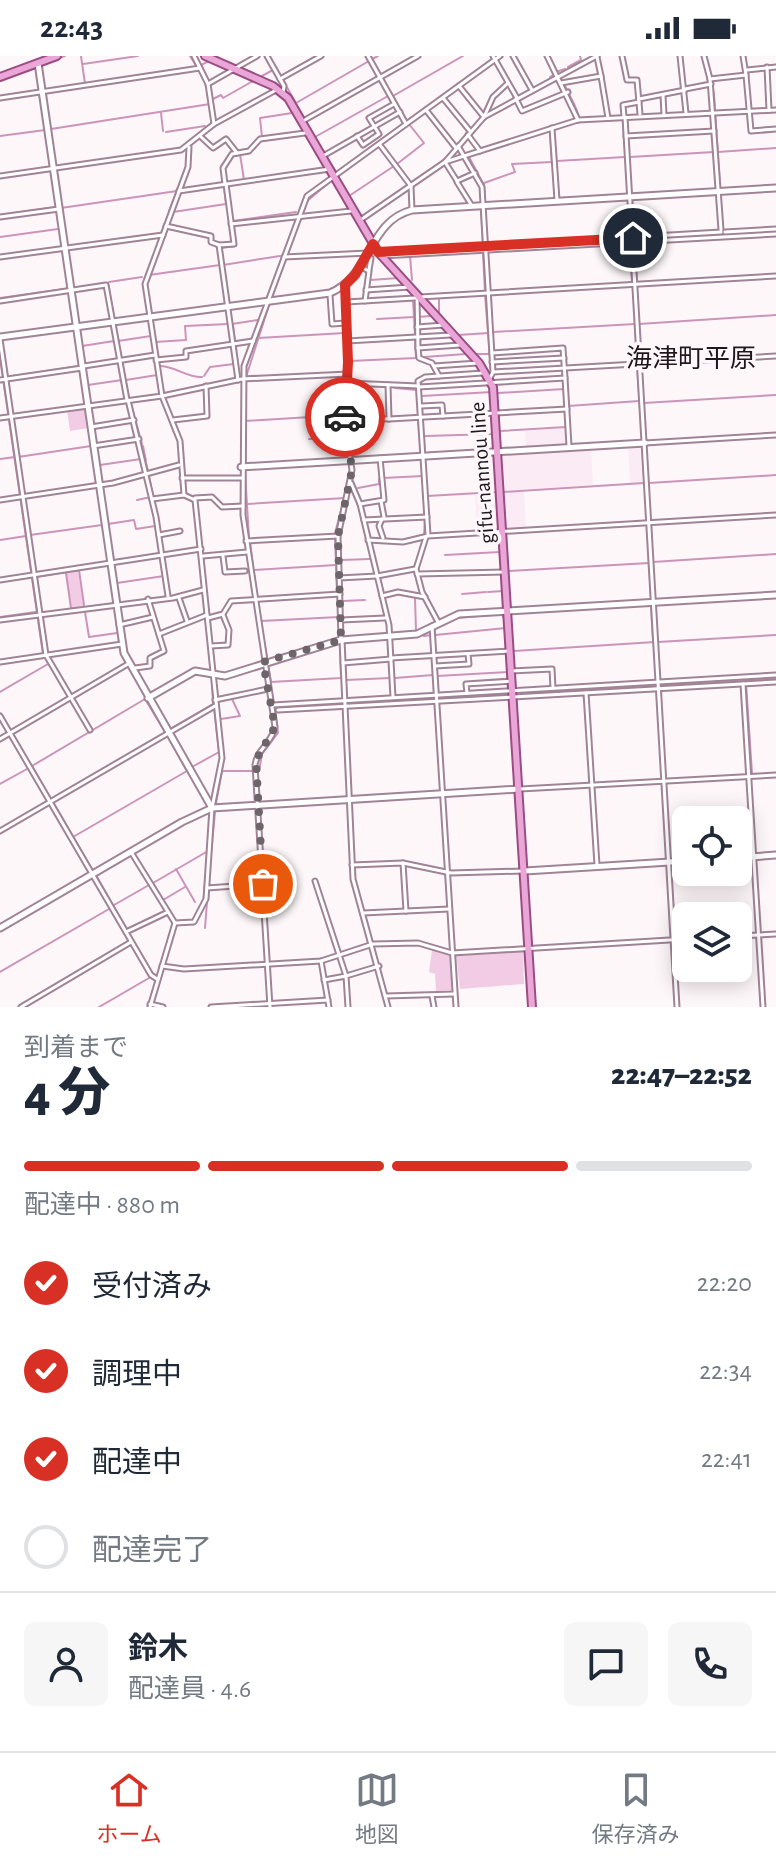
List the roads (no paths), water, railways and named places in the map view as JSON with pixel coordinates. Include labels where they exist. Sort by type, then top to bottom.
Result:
[{"type":"main road","points":[[0,77],[57,56]]},
{"type":"main road","name":"gifu-nannou line","points":[[205,56],[280,91],[303,121],[380,254],[490,377],[497,413],[532,1007]]},
{"type":"street","points":[[194,56],[208,84],[214,124]]},
{"type":"street","points":[[208,84],[257,56]]},
{"type":"street","points":[[0,176],[189,147],[214,124],[285,89],[267,56]]},
{"type":"street","points":[[280,79],[321,56]]},
{"type":"street","points":[[368,56],[406,124]]},
{"type":"street","points":[[303,121],[418,56]]},
{"type":"street","points":[[240,380],[307,196],[332,173],[380,145],[500,56]]},
{"type":"street","points":[[513,56],[532,90]]},
{"type":"street","points":[[547,56],[568,92],[578,120]]},
{"type":"street","points":[[359,221],[445,162],[484,117],[597,56],[608,118]]},
{"type":"street","points":[[622,56],[627,80],[637,80],[640,116]]},
{"type":"street","points":[[680,56],[686,113]]},
{"type":"street","points":[[704,56],[712,80],[723,232]]},
{"type":"street","points":[[743,56],[751,131],[776,129]]},
{"type":"street","points":[[494,58],[522,111],[568,92]]},
{"type":"street","points":[[38,63],[122,644],[130,666],[212,808]]},
{"type":"street","points":[[767,67],[769,110]]},
{"type":"street","points":[[672,920],[623,105],[712,80],[776,67]]},
{"type":"street","points":[[0,98],[200,68]]},
{"type":"street","points":[[561,83],[601,76]]},
{"type":"street","points":[[484,117],[493,97],[508,83]]},
{"type":"street","points":[[459,86],[484,117]]},
{"type":"street","points":[[768,89],[776,89]]},
{"type":"street","points":[[663,95],[664,115]]},
{"type":"street","points":[[443,98],[480,151]]},
{"type":"street","points":[[357,136],[363,145],[379,134],[369,118],[395,104]]},
{"type":"street","points":[[426,110],[466,155],[482,187],[492,353],[490,377]]},
{"type":"street","points":[[445,162],[578,120],[776,110]]},
{"type":"street","points":[[322,156],[400,112]]},
{"type":"street","points":[[552,128],[557,201]]},
{"type":"street","points":[[626,136],[714,131]]},
{"type":"street","points":[[166,226],[211,236],[211,242],[219,245],[234,244],[223,168],[237,153],[249,151],[260,139],[309,132]]},
{"type":"street","points":[[200,136],[213,148],[226,139],[237,153]]},
{"type":"street","points":[[380,145],[411,186],[412,210]]},
{"type":"street","points":[[184,495],[179,465],[180,441],[162,396],[145,284],[188,167],[189,147]]},
{"type":"street","points":[[445,162],[472,206]]},
{"type":"street","points":[[179,191],[332,173]]},
{"type":"street","points":[[457,181],[475,173]]},
{"type":"street","points":[[90,730],[45,655],[3,380],[0,338],[227,304],[330,293],[345,285],[361,267],[387,222],[412,210],[776,188]]},
{"type":"street","points":[[0,217],[59,209]]},
{"type":"street","points":[[231,224],[298,214],[353,211]]},
{"type":"street","points":[[633,240],[776,229]]},
{"type":"street","points":[[380,254],[776,234]]},
{"type":"street","points":[[0,257],[163,235]]},
{"type":"street","points":[[219,245],[240,380],[241,467],[247,552],[274,733],[256,760],[270,1005]]},
{"type":"street","points":[[283,256],[369,255]]},
{"type":"street","points":[[365,301],[369,255]]},
{"type":"street","points":[[361,267],[369,271]]},
{"type":"street","points":[[346,302],[776,276]]},
{"type":"street","points":[[0,301],[106,285],[127,400],[152,499],[168,596]]},
{"type":"street","points":[[345,285],[348,374],[345,426],[351,483],[338,536],[348,800],[352,865],[388,1007]]},
{"type":"street","points":[[366,290],[410,287]]},
{"type":"street","points":[[330,293],[332,324],[346,323]]},
{"type":"street","points":[[417,297],[419,358],[434,366],[479,363]]},
{"type":"street","points":[[417,327],[444,325]]},
{"type":"street","points":[[347,341],[453,335]]},
{"type":"street","points":[[3,380],[121,360],[186,357],[186,351],[253,341]]},
{"type":"street","points":[[418,348],[462,344]]},
{"type":"street","points":[[492,353],[563,348],[569,448]]},
{"type":"street","points":[[347,383],[419,387],[564,368],[776,356]]},
{"type":"street","points":[[492,362],[564,358]]},
{"type":"street","points":[[434,366],[439,376]]},
{"type":"street","points":[[0,418],[162,396],[240,380],[348,374]]},
{"type":"street","points":[[456,1007],[434,655],[435,624],[416,571],[427,537],[418,381],[439,376],[565,378]]},
{"type":"street","points":[[388,385],[389,419]]},
{"type":"street","points":[[172,421],[207,416],[206,386]]},
{"type":"street","points":[[420,406],[442,405],[443,416]]},
{"type":"street","points":[[345,426],[355,426],[355,418],[389,419],[567,409]]},
{"type":"street","points":[[91,427],[134,420]]},
{"type":"street","points":[[241,467],[776,435]]},
{"type":"street","points":[[93,446],[139,439]]},
{"type":"street","points":[[380,458],[385,495],[381,501],[383,519],[379,526],[382,538]]},
{"type":"street","points":[[0,500],[100,485],[179,465]]},
{"type":"street","points":[[182,478],[242,478]]},
{"type":"street","points":[[351,483],[360,504],[387,617],[393,698]]},
{"type":"street","points":[[152,499],[184,495],[212,497],[222,507],[243,506]]},
{"type":"street","points":[[175,923],[194,922],[203,908],[212,808],[222,758],[194,498]]},
{"type":"street","points":[[360,504],[381,501]]},
{"type":"street","points":[[368,540],[382,538],[403,542],[427,537],[776,515]]},
{"type":"street","points":[[364,520],[427,517]]},
{"type":"street","points":[[159,535],[180,531]]},
{"type":"street","points":[[246,541],[338,536]]},
{"type":"street","points":[[0,580],[201,549]]},
{"type":"street","points":[[202,556],[247,552]]},
{"type":"street","points":[[223,555],[225,572],[245,571]]},
{"type":"street","points":[[339,578],[416,571],[506,572]]},
{"type":"street","points":[[0,620],[147,598],[178,597],[203,590]]},
{"type":"street","points":[[381,596],[398,592],[425,597]]},
{"type":"street","points":[[223,614],[231,601],[340,594]]},
{"type":"street","points":[[148,698],[195,671],[233,674],[263,662],[342,640],[417,634],[459,614],[776,595]]},
{"type":"street","points":[[178,597],[187,621]]},
{"type":"street","points":[[0,739],[130,666],[150,666],[150,658],[164,651],[147,598]]},
{"type":"street","points":[[159,634],[208,616],[223,614]]},
{"type":"street","points":[[211,646],[228,645],[229,630],[223,614]]},
{"type":"street","points":[[119,625],[153,617]]},
{"type":"street","points":[[341,620],[387,617]]},
{"type":"street","points":[[0,662],[122,644]]},
{"type":"street","points":[[343,663],[510,651]]},
{"type":"street","points":[[435,666],[469,664],[468,653]]},
{"type":"street","points":[[511,671],[552,669],[553,688]]},
{"type":"street","points":[[271,705],[285,707],[586,693],[776,675]]},
{"type":"street","points":[[467,693],[466,684],[512,681]]},
{"type":"street","points":[[345,704],[467,693],[513,695],[553,688],[776,682]]},
{"type":"street","points":[[745,684],[763,1007]]},
{"type":"street","points":[[215,700],[268,689]]},
{"type":"street","points":[[586,693],[597,867]]},
{"type":"street","points":[[0,831],[215,706]]},
{"type":"street","points":[[278,710],[285,707]]},
{"type":"street","points":[[0,716],[131,942],[157,979]]},
{"type":"street","points":[[0,928],[212,808],[776,775]]},
{"type":"street","points":[[131,852],[175,923],[150,1006],[163,1007]]},
{"type":"street","points":[[754,857],[776,855]]},
{"type":"street","points":[[352,865],[403,863],[447,873],[672,862]]},
{"type":"street","points":[[403,863],[406,911]]},
{"type":"street","points":[[315,881],[346,976],[348,1007]]},
{"type":"street","points":[[207,888],[263,884]]},
{"type":"street","points":[[363,913],[449,909]]},
{"type":"street","points":[[126,932],[168,912]]},
{"type":"street","points":[[752,935],[776,934]]},
{"type":"street","points":[[162,966],[184,969],[321,961],[373,944],[418,943],[452,953],[672,940]]},
{"type":"street","points":[[21,1007],[131,942]]},
{"type":"street","points":[[321,961],[329,1007]]},
{"type":"street","points":[[324,980],[379,966]]},
{"type":"street","points":[[676,982],[677,1007]]},
{"type":"street","points":[[386,996],[455,994]]},
{"type":"street","points":[[432,996],[434,1007]]},
{"type":"street","points":[[211,1007],[328,1000]]},
{"type":"waterway","points":[[44,64],[65,56]]},
{"type":"waterway","points":[[45,90],[85,84],[81,56]]},
{"type":"waterway","points":[[83,64],[138,56]]},
{"type":"waterway","points":[[190,56],[197,67]]},
{"type":"waterway","points":[[269,56],[281,76],[316,56]]},
{"type":"waterway","points":[[372,59],[378,56]]},
{"type":"waterway","points":[[407,121],[393,96],[463,56]]},
{"type":"waterway","points":[[568,67],[581,60],[580,56]]},
{"type":"waterway","points":[[706,56],[714,94],[723,233]]},
{"type":"waterway","points":[[201,65],[209,61]]},
{"type":"waterway","points":[[296,103],[369,61]]},
{"type":"waterway","points":[[17,74],[35,68]]},
{"type":"waterway","points":[[556,72],[565,69]]},
{"type":"waterway","points":[[260,77],[273,70]]},
{"type":"waterway","points":[[283,80],[304,118]]},
{"type":"waterway","points":[[213,99],[221,95],[223,98],[253,81]]},
{"type":"waterway","points":[[564,84],[575,106]]},
{"type":"waterway","points":[[0,96],[39,90]]},
{"type":"waterway","points":[[315,137],[388,96]]},
{"type":"waterway","points":[[51,129],[210,104]]},
{"type":"waterway","points":[[576,108],[579,117]]},
{"type":"waterway","points":[[771,108],[776,108]]},
{"type":"waterway","points":[[161,113],[163,131]]},
{"type":"waterway","points":[[262,137],[260,118],[292,113]]},
{"type":"waterway","points":[[623,121],[628,194]]},
{"type":"waterway","points":[[306,122],[324,153]]},
{"type":"waterway","points":[[397,164],[424,143],[409,124]]},
{"type":"waterway","points":[[166,132],[205,126]]},
{"type":"waterway","points":[[0,136],[45,130]]},
{"type":"waterway","points":[[508,144],[550,131],[552,162]]},
{"type":"waterway","points":[[244,180],[240,154],[250,153],[260,141],[289,137]]},
{"type":"waterway","points":[[718,152],[776,148]]},
{"type":"waterway","points":[[630,157],[714,152]]},
{"type":"waterway","points":[[326,156],[336,172]]},
{"type":"waterway","points":[[469,157],[484,185],[485,202]]},
{"type":"waterway","points":[[557,161],[625,157]]},
{"type":"waterway","points":[[484,183],[515,172],[512,164],[552,162]]},
{"type":"waterway","points":[[397,165],[411,183],[424,174]]},
{"type":"waterway","points":[[349,196],[394,166]]},
{"type":"waterway","points":[[306,202],[332,180]]},
{"type":"waterway","points":[[227,186],[244,183]]},
{"type":"waterway","points":[[173,212],[226,204],[224,186]]},
{"type":"waterway","points":[[61,208],[177,191],[169,211]]},
{"type":"waterway","points":[[628,200],[629,235]]},
{"type":"waterway","points":[[0,215],[56,207]]},
{"type":"waterway","points":[[481,209],[483,244]]},
{"type":"waterway","points":[[233,221],[296,212]]},
{"type":"waterway","points":[[233,225],[236,246],[221,248],[223,265],[280,256]]},
{"type":"waterway","points":[[0,237],[58,229]]},
{"type":"waterway","points":[[388,253],[776,232]]},
{"type":"waterway","points":[[630,244],[632,283]]},
{"type":"waterway","points":[[483,253],[485,292]]},
{"type":"waterway","points":[[286,259],[351,255]]},
{"type":"waterway","points":[[410,256],[412,280]]},
{"type":"waterway","points":[[149,275],[220,265]]},
{"type":"waterway","points":[[273,295],[283,266]]},
{"type":"waterway","points":[[109,282],[142,277]]},
{"type":"waterway","points":[[370,280],[399,278]]},
{"type":"waterway","points":[[0,298],[108,283],[114,318]]},
{"type":"waterway","points":[[633,286],[637,361]]},
{"type":"waterway","points":[[485,294],[491,371]]},
{"type":"waterway","points":[[439,297],[439,315]]},
{"type":"waterway","points":[[413,300],[415,335]]},
{"type":"waterway","points":[[246,377],[270,302]]},
{"type":"waterway","points":[[639,324],[776,315]]},
{"type":"waterway","points":[[417,317],[431,316]]},
{"type":"waterway","points":[[377,319],[414,317]]},
{"type":"waterway","points":[[232,324],[258,320]]},
{"type":"waterway","points":[[154,336],[155,342],[186,340],[185,326],[228,324]]},
{"type":"waterway","points":[[493,332],[635,324]]},
{"type":"waterway","points":[[233,325],[235,342]]},
{"type":"waterway","points":[[258,338],[345,333]]},
{"type":"waterway","points":[[458,335],[489,333]]},
{"type":"waterway","points":[[118,341],[151,336]]},
{"type":"waterway","points":[[351,380],[350,361],[416,358],[415,339]]},
{"type":"waterway","points":[[82,346],[114,341]]},
{"type":"waterway","points":[[236,346],[237,363]]},
{"type":"waterway","points":[[120,352],[129,398]]},
{"type":"waterway","points":[[424,357],[466,354]]},
{"type":"waterway","points":[[475,354],[489,354]]},
{"type":"waterway","points":[[0,358],[43,654],[89,732]]},
{"type":"waterway","points":[[204,376],[210,367],[234,364]]},
{"type":"waterway","points":[[637,365],[642,440]]},
{"type":"waterway","points":[[7,377],[79,366]]},
{"type":"waterway","points":[[159,366],[202,377]]},
{"type":"waterway","points":[[126,380],[157,375]]},
{"type":"waterway","points":[[343,423],[346,378]]},
{"type":"waterway","points":[[88,385],[122,380]]},
{"type":"waterway","points":[[245,381],[245,463]]},
{"type":"waterway","points":[[395,388],[417,390]]},
{"type":"waterway","points":[[498,393],[564,389],[565,406]]},
{"type":"waterway","points":[[422,396],[492,392]]},
{"type":"waterway","points":[[644,403],[776,395]]},
{"type":"waterway","points":[[568,406],[639,401]]},
{"type":"waterway","points":[[132,408],[142,444]]},
{"type":"waterway","points":[[500,431],[566,427],[565,411]]},
{"type":"waterway","points":[[245,421],[343,415]]},
{"type":"waterway","points":[[347,428],[357,428],[357,420],[418,419],[421,453]]},
{"type":"waterway","points":[[309,439],[344,437],[343,427]]},
{"type":"waterway","points":[[425,436],[494,434]]},
{"type":"waterway","points":[[18,457],[91,446]]},
{"type":"waterway","points":[[143,446],[146,461]]},
{"type":"waterway","points":[[642,446],[647,520]]},
{"type":"waterway","points":[[0,459],[15,457]]},
{"type":"waterway","points":[[100,465],[141,459]]},
{"type":"waterway","points":[[146,463],[148,471]]},
{"type":"waterway","points":[[245,472],[249,538]]},
{"type":"waterway","points":[[649,483],[776,475]]},
{"type":"waterway","points":[[149,476],[153,497]]},
{"type":"waterway","points":[[383,478],[423,476]]},
{"type":"waterway","points":[[358,488],[379,484],[379,479]]},
{"type":"waterway","points":[[503,492],[644,483]]},
{"type":"waterway","points":[[423,490],[425,515]]},
{"type":"waterway","points":[[427,496],[497,492]]},
{"type":"waterway","points":[[137,500],[151,497]]},
{"type":"waterway","points":[[247,504],[345,498]]},
{"type":"waterway","points":[[335,533],[343,503]]},
{"type":"waterway","points":[[410,539],[424,535],[425,519]]},
{"type":"waterway","points":[[108,524],[134,520],[136,529],[155,526]]},
{"type":"waterway","points":[[647,524],[651,599]]},
{"type":"waterway","points":[[30,535],[102,525]]},
{"type":"waterway","points":[[156,528],[158,542]]},
{"type":"waterway","points":[[0,540],[26,536]]},
{"type":"waterway","points":[[335,538],[337,590]]},
{"type":"waterway","points":[[250,542],[257,597]]},
{"type":"waterway","points":[[445,555],[500,552]]},
{"type":"waterway","points":[[653,562],[776,554]]},
{"type":"waterway","points":[[341,560],[370,559]]},
{"type":"waterway","points":[[509,571],[649,563]]},
{"type":"waterway","points":[[253,570],[336,565]]},
{"type":"waterway","points":[[74,571],[79,570],[84,605]]},
{"type":"waterway","points":[[36,577],[72,571]]},
{"type":"waterway","points":[[66,573],[71,608]]},
{"type":"waterway","points":[[117,583],[164,576]]},
{"type":"waterway","points":[[488,592],[503,591]]},
{"type":"waterway","points":[[462,594],[486,592]]},
{"type":"waterway","points":[[338,598],[339,628]]},
{"type":"waterway","points":[[410,632],[416,631],[415,598]]},
{"type":"waterway","points":[[343,601],[365,600]]},
{"type":"waterway","points":[[257,601],[267,658]]},
{"type":"waterway","points":[[651,605],[653,641]]},
{"type":"waterway","points":[[0,617],[36,612]]},
{"type":"waterway","points":[[85,612],[89,637],[117,633]]},
{"type":"waterway","points":[[457,618],[501,614],[504,618]]},
{"type":"waterway","points":[[261,621],[339,617]]},
{"type":"waterway","points":[[435,635],[506,628]]},
{"type":"waterway","points":[[424,636],[431,635]]},
{"type":"waterway","points":[[658,642],[776,635]]},
{"type":"waterway","points":[[346,637],[358,636]]},
{"type":"waterway","points":[[514,651],[655,642]]},
{"type":"waterway","points":[[268,664],[271,682],[341,678],[340,644]]},
{"type":"waterway","points":[[0,692],[48,664]]},
{"type":"waterway","points":[[437,676],[508,672]]},
{"type":"waterway","points":[[395,678],[433,675]]},
{"type":"waterway","points":[[346,680],[390,678]]},
{"type":"waterway","points":[[259,771],[262,754],[278,733],[275,708],[776,679]]},
{"type":"waterway","points":[[170,729],[213,704],[212,680]]},
{"type":"waterway","points":[[746,683],[752,773]]},
{"type":"waterway","points":[[32,766],[145,699],[165,732]]},
{"type":"waterway","points":[[221,719],[240,716],[232,699]]},
{"type":"waterway","points":[[192,767],[219,752],[214,708]]},
{"type":"waterway","points":[[73,837],[187,771],[167,735]]},
{"type":"waterway","points":[[32,766],[51,799]]},
{"type":"waterway","points":[[0,784],[27,769]]},
{"type":"waterway","points":[[216,803],[222,771],[253,771]]},
{"type":"waterway","points":[[53,802],[93,871]]},
{"type":"waterway","points":[[208,886],[215,812]]},
{"type":"waterway","points":[[153,883],[208,851]]},
{"type":"waterway","points":[[176,869],[195,902]]},
{"type":"waterway","points":[[97,877],[127,930]]},
{"type":"waterway","points":[[114,905],[149,885]]},
{"type":"waterway","points":[[163,900],[185,887]]},
{"type":"waterway","points":[[205,928],[208,889]]},
{"type":"waterway","points":[[0,972],[109,909]]},
{"type":"waterway","points":[[128,933],[148,968]]},
{"type":"waterway","points":[[99,1007],[149,978]]},
{"type":"district","name":"海津町平原","points":[[691,358]]}]
